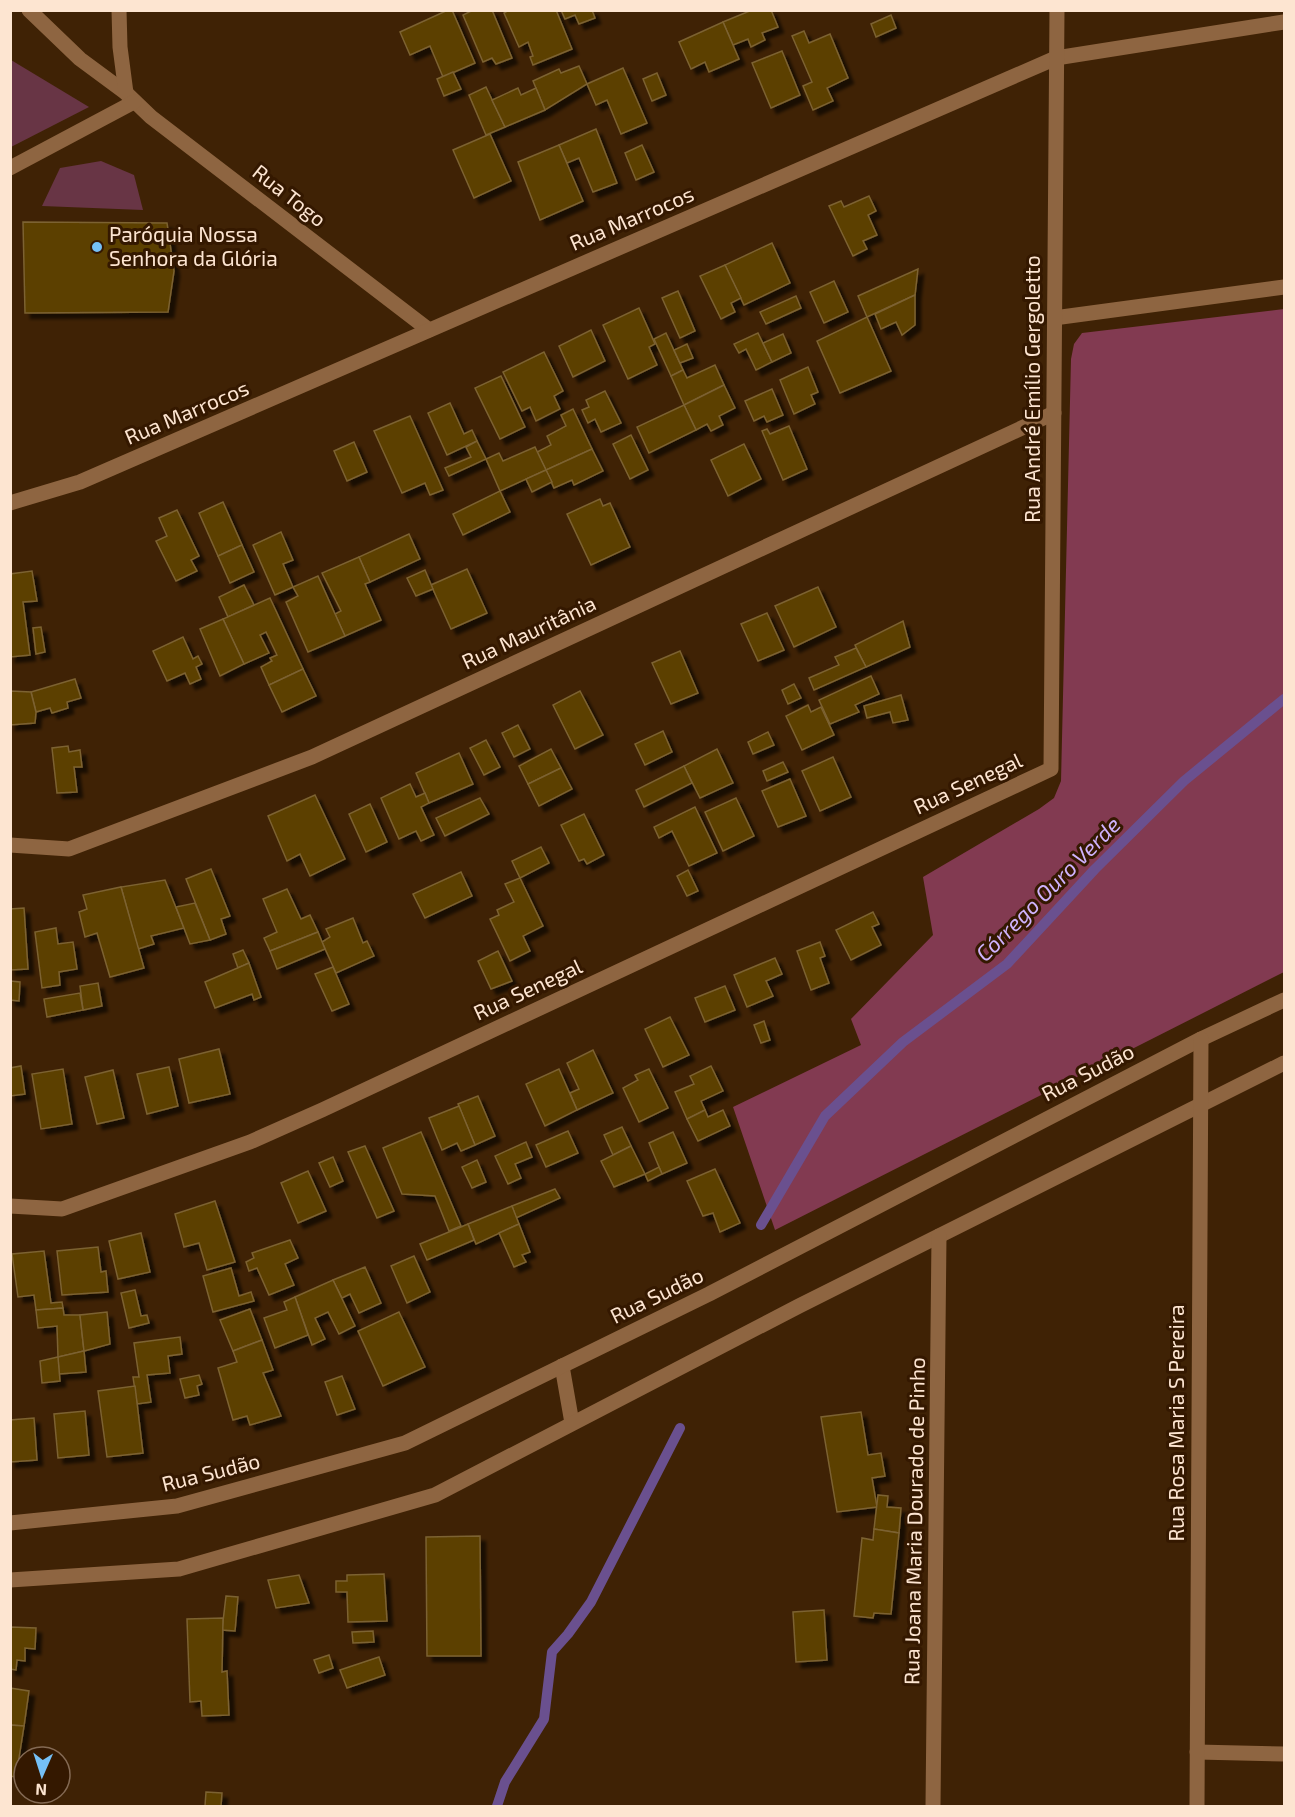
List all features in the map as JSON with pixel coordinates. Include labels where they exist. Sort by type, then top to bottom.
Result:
[{"type":"street","name":"Rua Togo","points":[[29,10],[80,59],[429,330]]},
{"type":"street","points":[[10,168],[130,98],[120,47],[119,10]]},
{"type":"street","name":"Rua André Emílio Gergoletto","points":[[1051,769],[1057,10]]},
{"type":"street","name":"Rua Marrocos","points":[[10,503],[80,482],[1056,58],[1284,22]]},
{"type":"street","points":[[1054,318],[1284,286]]},
{"type":"street","name":"Rua Mauritânia","points":[[10,845],[69,849],[312,757],[1054,413]]},
{"type":"street","name":"Rua Senegal","points":[[10,1206],[62,1209],[250,1142],[1051,769]]},
{"type":"street","name":"Rua Sudão","points":[[10,1523],[177,1506],[405,1443],[709,1294],[1201,1039],[1284,1000]]},
{"type":"street","name":"Rua Rosa Maria S Pereira","points":[[1197,1806],[1201,1039]]},
{"type":"street","points":[[10,1580],[179,1569],[435,1494],[799,1306],[1284,1063]]},
{"type":"street","name":"Rua Joana Maria Dourado de Pinho","points":[[933,1806],[939,1236]]},
{"type":"street","points":[[562,1366],[572,1423]]},
{"type":"street","points":[[1197,1752],[1284,1754]]},
{"type":"shaded area","points":[[11,60],[89,107],[11,147]]},
{"type":"shaded area","points":[[101,161],[134,175],[143,210],[42,206],[60,168]]},
{"type":"shaded area","points":[[1284,309],[1284,972],[775,1230],[733,1107],[861,1045],[851,1019],[933,935],[923,877],[1039,809],[1054,798],[1061,781],[1071,359],[1074,344],[1082,333]]},
{"type":"building","points":[[452,10],[475,63],[443,77],[430,46],[410,55],[400,32]]},
{"type":"building","points":[[473,10],[492,10],[512,58],[496,64],[492,58],[483,62],[463,15]]},
{"type":"building","points":[[509,10],[556,10],[572,49],[533,65],[530,57],[533,56],[528,42],[519,47],[504,13]]},
{"type":"building","points":[[561,10],[592,10],[595,18],[579,24],[575,15],[565,19]]},
{"type":"building","points":[[752,10],[771,10],[778,27],[762,33],[765,40],[751,47],[748,39],[733,45],[723,22]]},
{"type":"building","points":[[891,15],[896,28],[876,37],[871,24]]},
{"type":"building","points":[[723,22],[739,59],[709,72],[705,62],[691,69],[679,42]]},
{"type":"building","points":[[804,31],[809,43],[830,34],[848,78],[827,88],[833,101],[813,110],[803,86],[812,82],[792,36]]},
{"type":"building","points":[[782,51],[800,95],[771,108],[752,63]]},
{"type":"building","points":[[579,66],[587,84],[545,110],[533,81],[559,69],[561,73]]},
{"type":"building","points":[[623,68],[647,123],[621,134],[607,100],[596,105],[587,84]]},
{"type":"building","points":[[453,72],[461,89],[444,96],[437,79]]},
{"type":"building","points":[[657,73],[666,95],[652,101],[643,79]]},
{"type":"building","points":[[486,87],[505,127],[486,135],[469,95]]},
{"type":"building","points":[[518,88],[521,95],[536,88],[545,110],[505,127],[492,100]]},
{"type":"building","points":[[596,129],[617,183],[593,192],[579,158],[567,163],[559,145]]},
{"type":"building","points":[[490,134],[511,181],[474,198],[453,150]]},
{"type":"building","points":[[559,145],[583,201],[540,220],[518,162]]},
{"type":"building","points":[[642,145],[654,172],[636,180],[625,153]]},
{"type":"building","points":[[869,196],[876,211],[868,215],[877,235],[863,241],[867,249],[853,256],[829,206],[841,201],[844,207]]},
{"type":"building","name":"Paróquia Nossa Senhora da Glória","points":[[23,222],[167,223],[174,271],[168,312],[25,313]]},
{"type":"building","points":[[772,243],[790,283],[744,305],[725,265]]},
{"type":"building","points":[[725,265],[741,298],[731,303],[735,312],[721,319],[700,276]]},
{"type":"building","points":[[918,269],[915,295],[867,317],[858,296]]},
{"type":"building","points":[[834,281],[848,312],[824,323],[810,292]]},
{"type":"building","points":[[678,291],[695,331],[680,338],[662,298]]},
{"type":"building","points":[[915,295],[915,325],[902,335],[896,322],[881,329],[875,314]]},
{"type":"building","points":[[796,296],[801,308],[766,324],[760,312]]},
{"type":"building","points":[[639,308],[655,344],[649,347],[657,365],[628,379],[603,325]]},
{"type":"building","points":[[867,317],[891,371],[840,393],[817,341]]},
{"type":"building","points":[[591,330],[605,361],[573,377],[559,346]]},
{"type":"building","points":[[666,333],[683,370],[671,376],[654,339]]},
{"type":"building","points":[[758,333],[772,362],[756,370],[746,349],[739,353],[734,344]]},
{"type":"building","points":[[783,334],[791,353],[772,362],[763,343]]},
{"type":"building","points":[[687,344],[693,358],[680,363],[674,350]]},
{"type":"building","points":[[544,352],[563,391],[554,396],[560,409],[536,421],[530,407],[522,411],[503,372]]},
{"type":"building","points":[[715,365],[724,385],[684,405],[671,376],[683,370],[687,378]]},
{"type":"building","points":[[808,367],[818,392],[811,395],[815,404],[794,414],[780,380]]},
{"type":"building","points":[[501,376],[525,427],[500,439],[475,388]]},
{"type":"building","points":[[724,385],[735,408],[719,416],[723,425],[711,431],[707,424],[696,430],[684,405]]},
{"type":"building","points":[[772,389],[783,415],[767,422],[764,416],[754,421],[745,401]]},
{"type":"building","points":[[605,391],[621,423],[601,432],[595,419],[588,423],[582,410],[589,407],[586,400]]},
{"type":"building","points":[[450,403],[464,434],[472,430],[477,441],[447,455],[428,413]]},
{"type":"building","points":[[684,405],[696,430],[649,453],[637,427]]},
{"type":"building","points":[[573,409],[592,449],[546,470],[537,452],[551,445],[547,436],[566,426],[561,415]]},
{"type":"building","points":[[410,416],[443,490],[430,495],[425,483],[402,493],[374,431]]},
{"type":"building","points":[[789,426],[807,469],[783,480],[762,431],[767,429],[770,434]]},
{"type":"building","points":[[631,435],[648,470],[630,479],[613,444]]},
{"type":"building","points":[[477,441],[486,459],[449,476],[445,468],[471,457],[466,447]]},
{"type":"building","points":[[354,442],[367,472],[347,481],[334,451]]},
{"type":"building","points":[[744,444],[761,479],[728,496],[711,460]]},
{"type":"building","points":[[535,447],[546,470],[500,491],[486,459],[499,453],[503,461]]},
{"type":"building","points":[[592,449],[603,471],[574,485],[572,480],[554,488],[546,470]]},
{"type":"building","points":[[546,470],[552,482],[532,492],[526,479]]},
{"type":"building","points":[[500,491],[510,512],[463,535],[453,514]]},
{"type":"building","points":[[600,499],[603,506],[610,503],[630,547],[591,565],[567,514]]},
{"type":"building","points":[[223,502],[242,545],[218,556],[199,513]]},
{"type":"building","points":[[177,510],[199,556],[191,560],[197,571],[176,581],[156,541],[167,536],[159,518]]},
{"type":"building","points":[[281,532],[293,560],[283,564],[293,587],[275,595],[253,545]]},
{"type":"building","points":[[409,534],[420,559],[370,582],[359,557]]},
{"type":"building","points":[[242,545],[254,572],[230,583],[218,556]]},
{"type":"building","points":[[359,557],[370,582],[365,584],[381,620],[345,636],[335,614],[341,611],[322,573]]},
{"type":"building","points":[[467,569],[487,613],[451,629],[431,585]]},
{"type":"building","points":[[425,570],[433,589],[416,596],[407,578]]},
{"type":"building","points":[[32,571],[37,601],[23,602],[30,655],[10,657],[10,574]]},
{"type":"building","points":[[318,576],[345,636],[308,652],[286,602],[298,596],[293,587]]},
{"type":"building","points":[[244,585],[254,605],[228,617],[219,597]]},
{"type":"building","points":[[818,587],[836,627],[794,647],[775,606]]},
{"type":"building","points":[[270,598],[303,669],[269,685],[261,667],[277,655],[266,632],[260,635],[269,653],[244,664],[223,619]]},
{"type":"building","points":[[767,613],[784,650],[758,661],[741,624]]},
{"type":"building","points":[[223,619],[244,664],[220,676],[200,629]]},
{"type":"building","points":[[903,621],[910,647],[866,667],[855,645]]},
{"type":"building","points":[[41,627],[45,652],[36,654],[33,628]]},
{"type":"building","points":[[183,637],[193,659],[198,656],[202,664],[196,667],[201,679],[190,684],[185,673],[167,681],[153,651]]},
{"type":"building","points":[[856,648],[866,667],[814,690],[809,678],[839,665],[835,657]]},
{"type":"building","points":[[680,651],[698,693],[671,704],[652,663]]},
{"type":"building","points":[[303,669],[316,696],[282,712],[269,685]]},
{"type":"building","points":[[871,676],[879,694],[855,705],[859,712],[830,724],[819,700]]},
{"type":"building","points":[[75,679],[81,698],[67,702],[68,708],[52,713],[50,708],[36,712],[31,692]]},
{"type":"building","points":[[794,684],[801,698],[788,704],[782,690]]},
{"type":"building","points":[[10,691],[31,692],[36,712],[35,723],[10,725]]},
{"type":"building","points":[[580,691],[603,735],[575,749],[553,705]]},
{"type":"building","points":[[901,695],[908,720],[893,723],[890,712],[867,718],[864,706]]},
{"type":"building","points":[[808,705],[811,712],[821,707],[834,735],[802,750],[786,716]]},
{"type":"building","points":[[518,725],[530,749],[514,757],[502,733]]},
{"type":"building","points":[[663,731],[672,752],[645,765],[635,744]]},
{"type":"building","points":[[768,732],[774,745],[753,754],[748,742]]},
{"type":"building","points":[[486,740],[500,767],[484,775],[470,748]]},
{"type":"building","points":[[68,746],[69,752],[80,750],[82,767],[74,767],[77,792],[57,793],[52,748]]},
{"type":"building","points":[[551,749],[561,768],[528,784],[519,766]]},
{"type":"building","points":[[717,749],[733,783],[700,798],[684,766]]},
{"type":"building","points":[[459,753],[473,784],[429,803],[416,773]]},
{"type":"building","points":[[833,757],[851,797],[820,811],[802,771]]},
{"type":"building","points":[[783,762],[788,772],[767,781],[763,771]]},
{"type":"building","points":[[684,766],[692,783],[644,807],[636,790]]},
{"type":"building","points":[[561,768],[572,789],[539,806],[528,784]]},
{"type":"building","points":[[790,779],[806,816],[778,827],[762,791]]},
{"type":"building","points":[[410,784],[416,797],[425,793],[429,803],[421,807],[434,835],[421,841],[416,831],[399,839],[381,798]]},
{"type":"building","points":[[315,795],[345,859],[310,876],[300,854],[287,861],[268,816]]},
{"type":"building","points":[[480,798],[489,814],[445,836],[436,818]]},
{"type":"building","points":[[736,798],[754,836],[723,851],[705,812]]},
{"type":"building","points":[[370,804],[387,842],[366,852],[349,814]]},
{"type":"building","points":[[695,807],[717,853],[689,866],[672,831],[659,838],[654,827]]},
{"type":"building","points":[[584,814],[604,855],[587,864],[584,859],[579,861],[561,825]]},
{"type":"building","points":[[541,847],[549,863],[520,878],[512,861]]},
{"type":"building","points":[[211,869],[230,916],[221,919],[226,934],[210,940],[186,879]]},
{"type":"building","points":[[688,870],[698,891],[687,896],[677,876]]},
{"type":"building","points":[[461,872],[472,896],[425,918],[413,894]]},
{"type":"building","points":[[520,878],[543,926],[523,936],[530,951],[510,961],[490,919],[499,915],[497,910],[514,902],[505,884]]},
{"type":"building","points":[[165,880],[184,928],[151,936],[154,944],[138,949],[121,887]]},
{"type":"building","points":[[121,887],[144,968],[110,977],[97,933],[85,937],[79,912],[87,909],[83,895]]},
{"type":"building","points":[[287,889],[301,919],[310,915],[318,932],[270,951],[264,938],[277,932],[263,899]]},
{"type":"building","points":[[195,903],[210,940],[190,944],[176,907]]},
{"type":"building","points":[[24,908],[28,969],[10,970],[10,909]]},
{"type":"building","points":[[873,912],[879,924],[872,927],[881,945],[851,960],[836,930]]},
{"type":"building","points":[[353,918],[363,943],[367,941],[374,956],[336,973],[322,942],[330,937],[326,929]]},
{"type":"building","points":[[56,928],[58,944],[73,942],[77,969],[59,972],[60,985],[42,988],[35,932]]},
{"type":"building","points":[[318,932],[325,949],[277,969],[270,951]]},
{"type":"building","points":[[820,942],[825,956],[820,958],[829,983],[811,990],[797,951]]},
{"type":"building","points":[[243,950],[249,963],[238,968],[233,954]]},
{"type":"building","points":[[498,951],[512,981],[491,989],[478,961]]},
{"type":"building","points":[[775,958],[782,974],[766,981],[773,996],[747,1007],[734,975]]},
{"type":"building","points":[[249,963],[261,997],[254,1000],[252,994],[215,1008],[205,982]]},
{"type":"building","points":[[333,967],[349,1004],[332,1011],[315,974]]},
{"type":"building","points":[[10,981],[20,982],[19,1001],[10,1000]]},
{"type":"building","points":[[98,983],[102,1006],[83,1010],[80,986]]},
{"type":"building","points":[[725,986],[735,1010],[705,1022],[695,998]]},
{"type":"building","points":[[80,993],[83,1010],[47,1017],[44,999]]},
{"type":"building","points":[[670,1017],[689,1055],[663,1067],[645,1029]]},
{"type":"building","points":[[764,1021],[770,1040],[761,1043],[754,1025]]},
{"type":"building","points":[[219,1049],[230,1094],[189,1103],[179,1059]]},
{"type":"building","points":[[593,1050],[613,1093],[577,1110],[570,1093],[579,1089],[567,1063]]},
{"type":"building","points":[[21,1066],[25,1094],[10,1096],[10,1068]]},
{"type":"building","points":[[711,1066],[723,1091],[701,1101],[705,1110],[687,1119],[675,1092],[694,1084],[690,1076]]},
{"type":"building","points":[[169,1067],[178,1106],[147,1114],[137,1074]]},
{"type":"building","points":[[63,1069],[72,1124],[41,1129],[32,1074]]},
{"type":"building","points":[[559,1069],[577,1110],[545,1126],[526,1084]]},
{"type":"building","points":[[649,1069],[668,1108],[639,1122],[623,1088],[638,1080],[635,1075]]},
{"type":"building","points":[[113,1070],[124,1118],[97,1124],[85,1077]]},
{"type":"building","points":[[478,1096],[495,1136],[475,1145],[458,1104]]},
{"type":"building","points":[[459,1106],[475,1145],[461,1151],[457,1143],[442,1150],[429,1118]]},
{"type":"building","points":[[705,1110],[708,1117],[723,1110],[730,1126],[698,1141],[687,1119]]},
{"type":"building","points":[[622,1127],[631,1146],[613,1155],[604,1135]]},
{"type":"building","points":[[568,1131],[578,1153],[546,1167],[536,1145]]},
{"type":"building","points":[[421,1132],[461,1226],[449,1231],[435,1196],[402,1194],[383,1148]]},
{"type":"building","points":[[673,1132],[687,1163],[662,1174],[649,1143]]},
{"type":"building","points":[[526,1142],[532,1157],[515,1164],[521,1178],[508,1184],[495,1156]]},
{"type":"building","points":[[365,1146],[394,1211],[377,1218],[348,1152]]},
{"type":"building","points":[[631,1146],[645,1174],[614,1187],[601,1161]]},
{"type":"building","points":[[333,1157],[343,1181],[330,1187],[319,1163]]},
{"type":"building","points":[[477,1160],[486,1182],[472,1188],[462,1167]]},
{"type":"building","points":[[659,1167],[662,1174],[648,1181],[645,1174]]},
{"type":"building","points":[[715,1169],[740,1223],[720,1232],[713,1213],[703,1216],[687,1181]]},
{"type":"building","points":[[308,1171],[326,1211],[298,1223],[281,1183]]},
{"type":"building","points":[[555,1189],[560,1198],[516,1218],[512,1206]]},
{"type":"building","points":[[215,1201],[235,1262],[207,1270],[199,1243],[184,1247],[175,1214]]},
{"type":"building","points":[[512,1206],[519,1224],[476,1244],[468,1224]]},
{"type":"building","points":[[468,1224],[474,1240],[427,1260],[420,1244]]},
{"type":"building","points":[[519,1224],[530,1252],[522,1255],[526,1262],[514,1267],[499,1233]]},
{"type":"building","points":[[141,1233],[150,1272],[118,1279],[109,1241]]},
{"type":"building","points":[[290,1240],[298,1258],[285,1264],[294,1285],[269,1295],[257,1268],[249,1271],[246,1262],[254,1258],[252,1253]]},
{"type":"building","points":[[98,1247],[101,1272],[106,1271],[108,1292],[62,1295],[57,1251]]},
{"type":"building","points":[[44,1251],[51,1303],[62,1302],[63,1308],[36,1310],[34,1295],[18,1297],[12,1254]]},
{"type":"building","points":[[414,1256],[430,1292],[407,1303],[391,1266]]},
{"type":"building","points":[[365,1267],[381,1303],[359,1313],[350,1294],[342,1298],[333,1280]]},
{"type":"building","points":[[231,1268],[239,1296],[251,1292],[254,1301],[213,1312],[203,1276]]},
{"type":"building","points":[[333,1280],[355,1326],[339,1334],[328,1312],[315,1318],[325,1339],[312,1345],[295,1297]]},
{"type":"building","points":[[135,1290],[141,1316],[147,1315],[149,1323],[129,1328],[121,1293]]},
{"type":"building","points":[[295,1297],[308,1335],[275,1348],[264,1318],[287,1310],[284,1302]]},
{"type":"building","points":[[63,1308],[64,1315],[80,1315],[84,1351],[58,1357],[57,1326],[38,1328],[36,1310]]},
{"type":"building","points":[[250,1309],[262,1340],[233,1351],[220,1320]]},
{"type":"building","points":[[107,1312],[110,1344],[84,1351],[80,1315]]},
{"type":"building","points":[[399,1312],[425,1367],[383,1386],[358,1331]]},
{"type":"building","points":[[180,1337],[182,1354],[168,1356],[170,1373],[147,1375],[151,1402],[137,1404],[133,1377],[139,1377],[134,1343]]},
{"type":"building","points":[[262,1340],[273,1370],[263,1373],[281,1416],[250,1425],[247,1416],[233,1420],[218,1368],[237,1362],[233,1351]]},
{"type":"building","points":[[84,1351],[86,1372],[59,1374],[58,1357]]},
{"type":"building","points":[[58,1357],[60,1381],[42,1383],[40,1361]]},
{"type":"building","points":[[199,1375],[202,1384],[197,1386],[199,1395],[185,1398],[180,1379]]},
{"type":"building","points":[[342,1376],[355,1409],[337,1415],[325,1382]]},
{"type":"building","points":[[135,1386],[143,1453],[107,1457],[98,1391]]},
{"type":"building","points":[[85,1411],[89,1455],[58,1458],[54,1414]]},
{"type":"building","points":[[861,1412],[868,1455],[881,1453],[885,1476],[872,1478],[877,1507],[837,1512],[821,1417]]},
{"type":"building","points":[[34,1418],[37,1460],[10,1462],[10,1420]]},
{"type":"building","points":[[878,1495],[888,1496],[887,1507],[901,1508],[899,1533],[874,1529]]},
{"type":"building","points":[[874,1529],[899,1533],[891,1614],[874,1613],[873,1618],[854,1616],[862,1538],[873,1540]]},
{"type":"building","points":[[480,1536],[481,1656],[427,1656],[426,1537]]},
{"type":"building","points":[[384,1574],[387,1621],[348,1622],[347,1592],[336,1592],[336,1581],[347,1581],[347,1575]]},
{"type":"building","points":[[299,1575],[309,1603],[276,1608],[268,1580]]},
{"type":"building","points":[[226,1596],[238,1597],[235,1631],[222,1630]]},
{"type":"building","points":[[824,1610],[827,1660],[796,1662],[793,1612]]},
{"type":"building","points":[[223,1618],[222,1672],[227,1671],[229,1715],[202,1716],[201,1701],[190,1702],[187,1619]]},
{"type":"building","points":[[10,1627],[36,1628],[35,1649],[25,1648],[25,1661],[17,1660],[16,1670],[10,1669]]},
{"type":"building","points":[[373,1631],[374,1642],[353,1643],[352,1632]]},
{"type":"building","points":[[329,1655],[333,1668],[319,1673],[314,1660]]},
{"type":"building","points":[[379,1657],[385,1675],[347,1688],[340,1670]]},
{"type":"building","points":[[10,1688],[29,1691],[24,1726],[10,1725]]},
{"type":"building","points":[[10,1725],[24,1726],[21,1745],[12,1745],[12,1776],[10,1776]]},
{"type":"building","points":[[206,1792],[222,1793],[221,1806],[205,1806]]},
{"type":"waterway","name":"Córrego Ouro Verde","points":[[761,1225],[825,1116],[903,1042],[1007,964],[1095,869],[1184,781],[1284,699]]},
{"type":"waterway","name":"Córrego Ouro Verde","points":[[497,1806],[505,1782],[544,1719],[552,1652],[591,1602],[680,1428]]},
{"type":"place","name":"Paróquia Nossa Senhora da Glória","points":[[97,247]]}]
